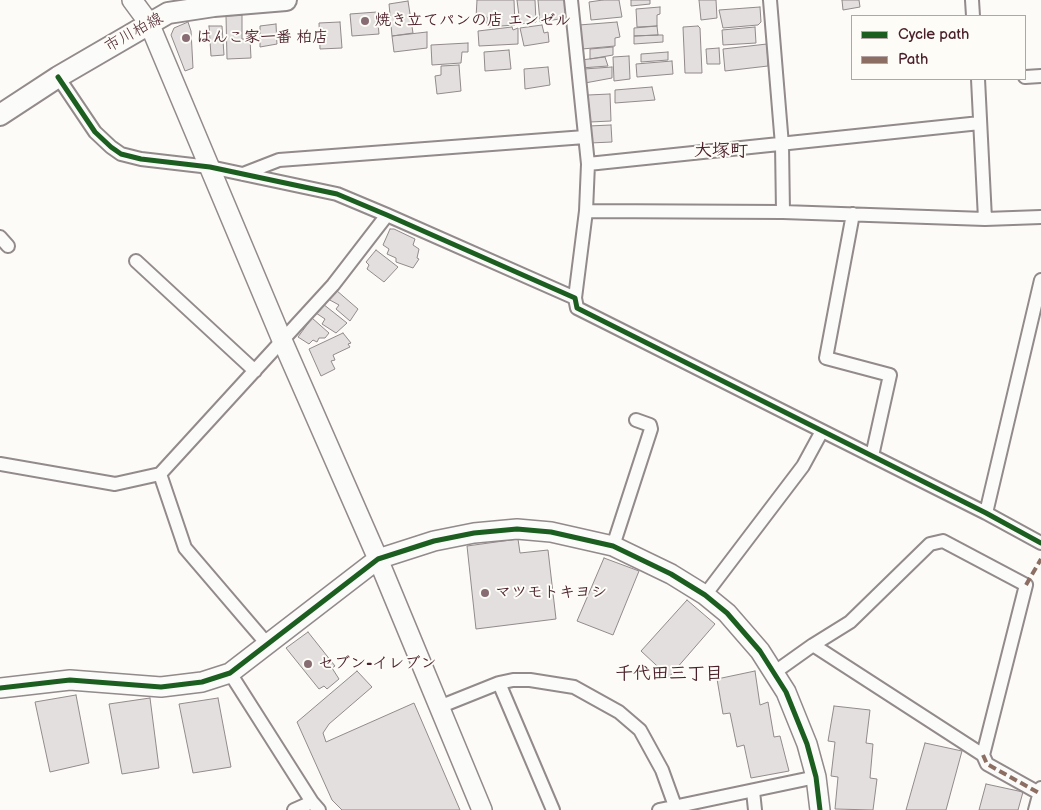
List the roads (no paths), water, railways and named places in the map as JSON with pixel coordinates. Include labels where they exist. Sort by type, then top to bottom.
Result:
[{"type":"main road","name":"市川柏線","points":[[1,113],[58,77],[168,13],[197,4],[286,0]]},
{"type":"street","points":[[132,0],[149,23],[282,340],[378,559],[482,810]]},
{"type":"street","points":[[571,0],[588,164],[586,211],[575,298],[577,308],[986,513],[1041,543]]},
{"type":"street","points":[[770,0],[782,145],[783,212]]},
{"type":"street","points":[[972,0],[973,15]]},
{"type":"street","points":[[1026,77],[1041,76]]},
{"type":"street","points":[[58,77],[95,132],[110,147],[121,154],[141,160],[210,167],[337,194],[575,298]]},
{"type":"street","points":[[978,80],[985,219]]},
{"type":"street","points":[[588,164],[980,123]]},
{"type":"street","points":[[243,174],[280,160],[585,137]]},
{"type":"street","points":[[586,211],[783,212],[985,219],[1041,217]]},
{"type":"street","points":[[853,214],[826,358],[890,375],[872,456]]},
{"type":"street","points":[[0,464],[114,484],[160,474],[333,285],[387,215]]},
{"type":"street","points":[[136,261],[255,371]]},
{"type":"street","points":[[986,513],[1041,280]]},
{"type":"street","points":[[613,546],[651,429],[650,425],[636,420]]},
{"type":"street","points":[[705,595],[803,466],[822,431]]},
{"type":"street","points":[[160,474],[185,548],[268,645]]},
{"type":"street","points":[[0,688],[70,680],[174,687],[202,682],[230,673],[378,559],[434,541],[474,533],[516,529],[551,532],[613,546],[671,574],[705,595],[740,627],[775,672],[796,713],[816,778],[820,810]]},
{"type":"street","points":[[775,672],[850,622],[930,544],[943,541],[1026,585],[983,755]]},
{"type":"street","points":[[813,645],[983,755],[988,764],[1040,790],[1035,810]]},
{"type":"street","points":[[230,673],[316,806],[294,810]]},
{"type":"street","points":[[439,707],[499,683],[530,680],[574,687],[619,712],[640,730],[684,807]]},
{"type":"street","points":[[499,683],[553,810]]},
{"type":"street","points":[[659,810],[684,807],[816,778]]},
{"type":"street","points":[[753,791],[755,810]]},
{"type":"place","name":"焼き立てパンの店 エンゼル","points":[[365,21]]},
{"type":"place","name":"はんこ家一番 柏店","points":[[186,38]]},
{"type":"place","name":"マツモトキヨシ","points":[[485,593]]},
{"type":"place","name":"セブン-イレブン","points":[[308,664]]},
{"type":"district","name":"大塚町","points":[[721,151]]},
{"type":"district","name":"千代田三丁目","points":[[669,674]]}]
